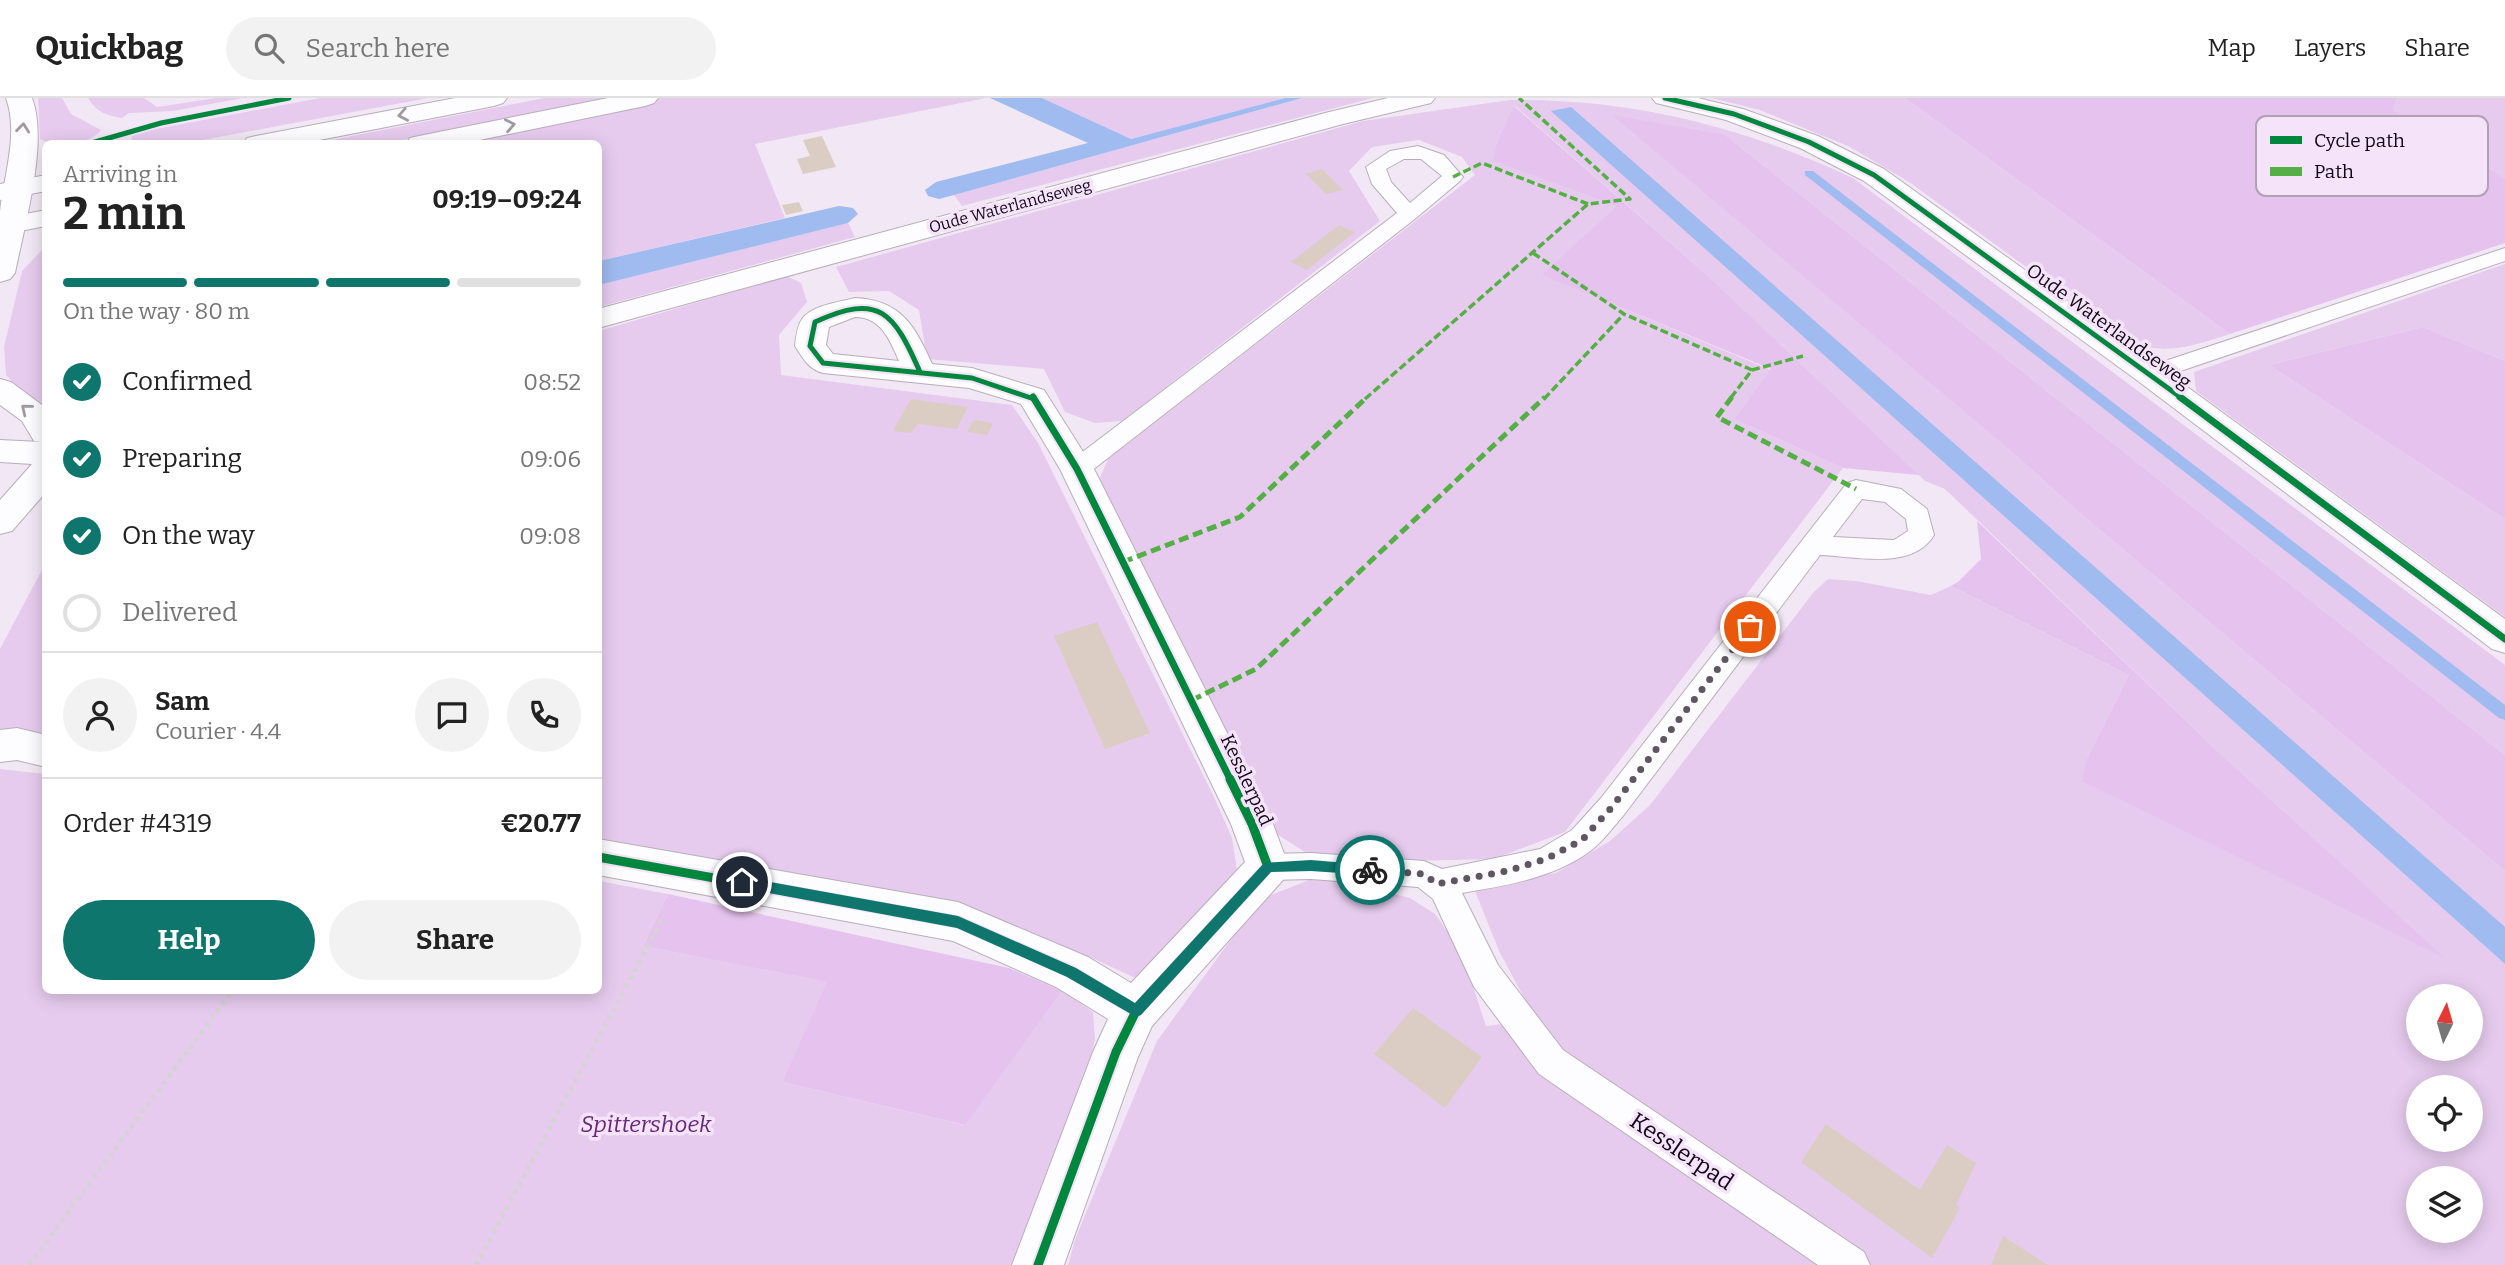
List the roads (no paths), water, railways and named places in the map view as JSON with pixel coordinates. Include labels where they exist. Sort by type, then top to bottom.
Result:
[{"type":"street","points":[[0,273],[5,226],[22,188],[25,114],[19,98]]},
{"type":"street","points":[[277,140],[494,98]]},
{"type":"street","points":[[439,140],[645,98]]},
{"type":"street","name":"Oude Waterlandseweg","points":[[602,318],[1338,117],[1422,98]]},
{"type":"street","name":"Oude Waterlandseweg","points":[[1665,98],[1734,114],[1809,142],[1874,175],[2149,374],[2505,639]]},
{"type":"street","points":[[5,226],[42,219]]},
{"type":"street","name":"Kesslerpad","points":[[920,372],[972,378],[1033,397],[1077,469],[1246,811],[1268,867]]},
{"type":"street","points":[[0,389],[33,414],[42,427]]},
{"type":"street","points":[[0,452],[42,454]]},
{"type":"street","points":[[0,522],[42,475]]},
{"type":"street","points":[[0,746],[17,744],[42,750]]},
{"type":"street","points":[[602,857],[958,922],[1072,972],[1136,1011]]},
{"type":"street","points":[[1038,1265],[1116,1052],[1136,1011],[1268,867]]},
{"type":"lane","points":[[1077,469],[1409,214]]},
{"type":"lane","name":"Oude Waterlandseweg","points":[[2149,374],[2505,254]]},
{"type":"lane","points":[[1268,867],[1311,866],[1424,874],[1437,884],[1520,867],[1546,859],[1582,840],[1612,807],[1813,545]]},
{"type":"lane","name":"Kesslerpad","points":[[1437,884],[1444,889],[1486,976],[1551,1062],[1851,1265]]},
{"type":"water","points":[[990,98],[1042,98],[1131,139],[1285,98],[1302,98],[939,199],[928,196],[925,190],[936,182],[1088,143]]},
{"type":"water","points":[[1571,107],[2505,927],[2505,964],[1551,111]]},
{"type":"water","points":[[839,206],[853,208],[858,214],[848,223],[602,284],[602,260]]},
{"type":"waterway","points":[[1809,173],[2505,714]]},
{"type":"park label","name":"Spittershoek","points":[[646,1124]]}]
